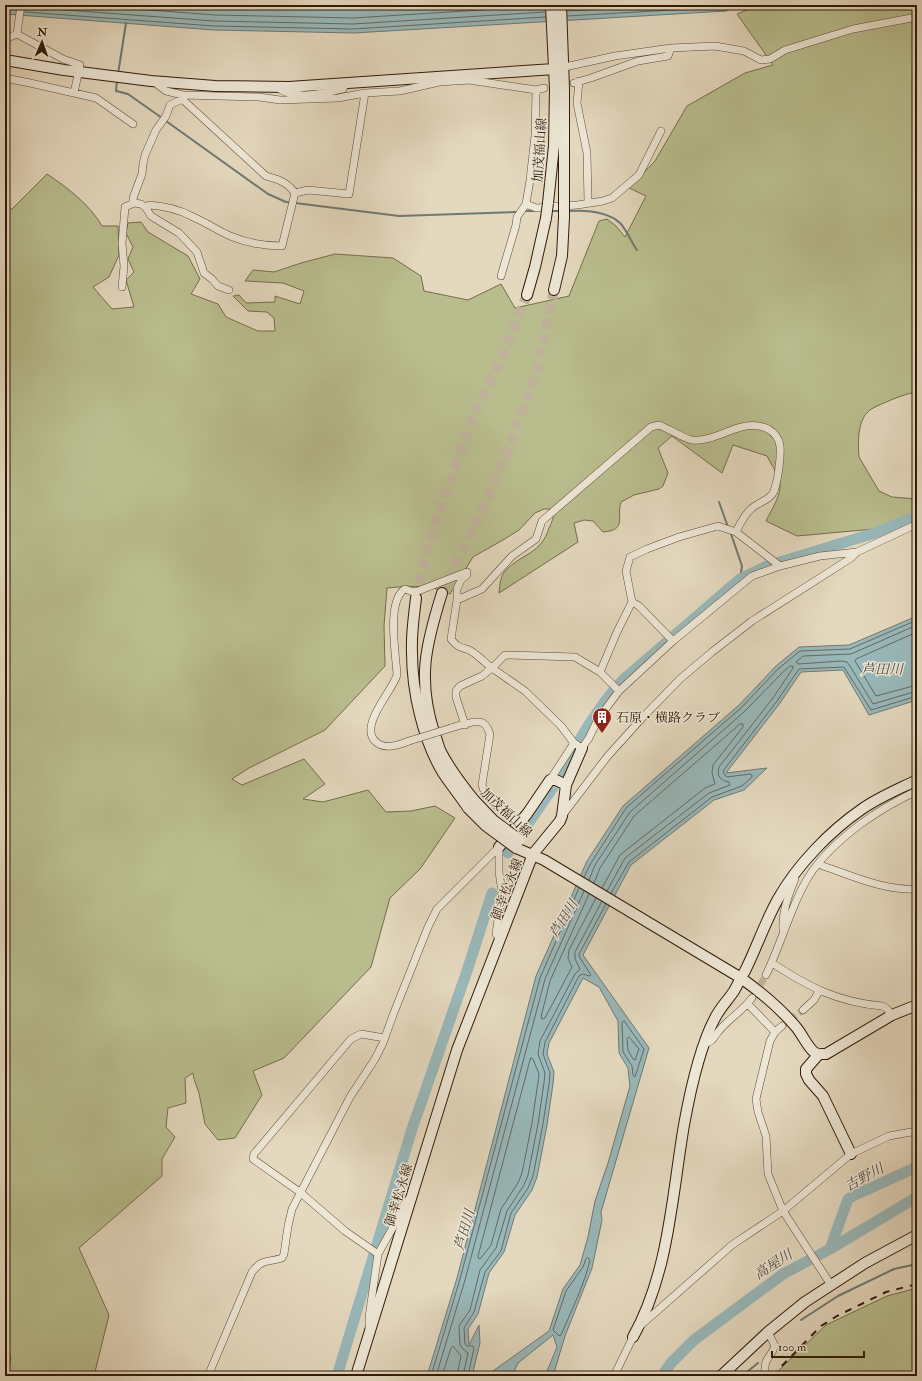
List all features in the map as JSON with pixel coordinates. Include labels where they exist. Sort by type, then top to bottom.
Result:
[{"type":"main road","name":"加茂福山線","points":[[551,5],[559,68],[564,202],[562,256],[554,290]]},
{"type":"main road","name":"加茂福山線","points":[[557,49],[561,5]]},
{"type":"main road","points":[[5,60],[78,72],[159,82],[215,86],[277,87],[453,79],[559,68]]},
{"type":"main road","name":"加茂福山線","points":[[527,295],[546,218],[554,146],[559,68]]},
{"type":"main road","name":"加茂福山線","points":[[442,593],[427,645],[424,667],[426,695],[431,722],[441,752],[471,804]]},
{"type":"main road","name":"加茂福山線","points":[[416,598],[412,628],[412,654],[416,696],[422,723],[431,750],[443,772],[471,804],[493,820],[518,844],[533,854]]},
{"type":"main road","points":[[533,854],[557,826],[562,816],[566,785],[578,746]]},
{"type":"main road","points":[[499,847],[520,822],[550,780],[556,780],[566,785]]},
{"type":"main road","points":[[635,1332],[650,1298],[661,1263],[669,1229],[684,1125],[692,1088],[704,1044],[715,1017],[741,978],[778,900],[798,870],[818,847],[840,826],[863,808],[885,795],[917,780]]},
{"type":"main road","name":"御幸松永線","points":[[356,1376],[457,1050],[533,854],[726,968],[763,993],[780,1009],[813,1051],[818,1054]]},
{"type":"main road","points":[[852,1154],[823,1096],[809,1080],[806,1070],[818,1054],[826,1054],[892,1015],[917,1005]]},
{"type":"main road","points":[[721,1376],[768,1332],[805,1302],[865,1263],[917,1235]]},
{"type":"street","points":[[17,34],[21,5]]},
{"type":"street","points":[[559,68],[615,56],[671,48],[715,46],[744,51],[761,60],[770,59],[786,50],[854,29],[917,17]]},
{"type":"street","points":[[5,39],[17,34]]},
{"type":"street","points":[[17,34],[63,59],[80,65],[74,93]]},
{"type":"street","points":[[588,202],[587,153],[577,103],[576,82],[638,61],[668,56],[671,48]]},
{"type":"street","points":[[5,78],[30,82],[96,98],[133,124]]},
{"type":"street","points":[[159,82],[158,86],[166,91],[183,97],[259,97],[280,100],[312,97],[338,98],[365,93],[400,91],[453,79],[536,90],[544,88]]},
{"type":"street","points":[[277,87],[283,92],[312,97],[343,89],[345,84]]},
{"type":"street","points":[[501,276],[517,217],[526,204],[535,136],[536,90]]},
{"type":"street","points":[[294,196],[308,190],[349,194],[365,93]]},
{"type":"street","points":[[134,203],[134,198],[142,174],[142,164],[156,130],[164,119],[170,105],[183,97]]},
{"type":"street","points":[[146,208],[149,205],[163,206],[190,215],[229,236],[267,246],[282,246],[294,196],[289,185],[266,176],[183,97]]},
{"type":"street","points":[[526,204],[536,208],[577,205],[612,198],[639,175],[661,130]]},
{"type":"street","points":[[122,287],[124,266],[122,243],[125,208],[134,203],[140,204],[146,208],[151,216],[179,233],[197,252],[204,273],[212,278],[218,286],[229,290]]},
{"type":"street","points":[[457,600],[482,588],[512,556],[536,539],[542,521],[651,427],[659,425],[691,440],[706,439],[726,431],[749,425],[760,426],[770,430],[778,438],[780,447],[780,461],[774,492],[766,500],[755,505],[749,510],[731,530]]},
{"type":"street","points":[[550,780],[578,746],[589,738],[598,719],[617,689],[752,576],[780,566],[820,556],[857,552],[917,524]]},
{"type":"street","points":[[600,672],[632,602],[626,571],[630,557],[647,549],[718,526],[731,530],[780,566]]},
{"type":"street","points":[[562,816],[617,746],[680,679],[752,621],[851,558],[857,552]]},
{"type":"street","points":[[520,822],[502,810],[484,792],[482,785],[490,734],[488,728],[483,723],[478,721],[451,728],[399,745],[380,745],[371,736],[370,730],[374,715],[395,681],[397,675],[393,615],[396,600],[400,592],[405,589],[413,592],[418,591],[467,572],[467,575],[461,580],[457,589],[457,600],[451,639],[456,645],[464,650],[470,650],[492,668],[525,691],[561,726],[578,746]]},
{"type":"street","points":[[632,602],[639,606],[673,641]]},
{"type":"street","points":[[465,725],[456,698],[456,691],[460,686],[482,676],[505,655],[574,657],[600,672],[617,689]]},
{"type":"street","points":[[885,795],[896,795],[917,788]]},
{"type":"street","points":[[766,975],[794,908],[812,871],[819,862],[841,840],[862,823],[891,804],[917,791]]},
{"type":"street","points":[[499,847],[499,872],[502,892],[496,934],[500,939]]},
{"type":"street","points":[[208,1376],[252,1272],[258,1264],[266,1260],[282,1258],[284,1254],[292,1209],[350,1097],[375,1059],[385,1038],[422,941],[437,909],[499,847]]},
{"type":"street","points":[[819,862],[823,866],[886,886],[917,889]]},
{"type":"street","points":[[783,935],[782,921],[786,901],[798,870]]},
{"type":"street","points":[[772,963],[801,983],[819,991],[852,1002],[882,1006],[892,1015]]},
{"type":"street","points":[[803,1010],[814,1000],[819,991]]},
{"type":"street","points":[[704,1044],[711,1042],[724,1024],[750,1001],[776,1032]]},
{"type":"street","points":[[782,1026],[770,1041],[756,1099],[758,1112],[766,1136],[768,1174],[783,1212],[831,1285]]},
{"type":"street","points":[[375,1252],[345,1231],[301,1193],[253,1159],[254,1154],[351,1039],[361,1034],[385,1038]]},
{"type":"street","points":[[614,1376],[635,1332],[732,1245],[783,1212],[852,1154],[889,1136],[917,1131]]},
{"type":"street","points":[[370,1332],[369,1317],[375,1252],[396,1222],[404,1204],[411,1197]]},
{"type":"street","points":[[765,1375],[766,1360],[775,1346],[768,1332]]},
{"type":"green space","points":[[759,5],[917,5],[917,392],[896,398],[870,410],[863,419],[859,432],[858,445],[859,457],[879,491],[892,497],[917,499],[917,514],[874,529],[797,536],[766,521],[780,490],[778,476],[767,456],[733,445],[722,473],[672,436],[658,448],[668,473],[663,486],[659,489],[634,495],[621,502],[620,522],[616,529],[603,532],[593,521],[584,520],[574,523],[578,542],[499,593],[501,578],[504,572],[512,564],[536,548],[546,537],[552,522],[554,510],[544,509],[535,513],[519,530],[473,557],[450,594],[427,587],[411,586],[387,588],[384,626],[385,666],[325,730],[249,768],[232,779],[242,785],[304,759],[325,784],[303,799],[323,802],[368,790],[386,812],[411,811],[435,806],[455,818],[420,869],[390,898],[371,967],[284,1058],[253,1071],[262,1095],[235,1138],[218,1140],[205,1124],[199,1093],[193,1073],[185,1078],[186,1103],[168,1108],[166,1127],[175,1137],[162,1159],[162,1176],[79,1248],[109,1315],[94,1376],[5,1376],[11,1359],[5,1333],[5,208],[12,209],[47,174],[78,197],[97,218],[102,226],[118,226],[119,255],[109,277],[93,287],[112,309],[134,307],[126,280],[134,272],[128,259],[133,247],[126,233],[128,223],[141,222],[148,232],[188,256],[200,279],[191,294],[218,304],[226,317],[258,331],[275,331],[274,318],[267,312],[248,311],[233,296],[239,295],[246,303],[275,302],[275,296],[300,304],[304,291],[283,283],[245,281],[253,270],[274,272],[335,254],[393,258],[421,276],[424,291],[468,300],[501,284],[515,308],[569,296],[599,221],[607,219],[616,226],[625,237],[646,196],[629,188],[655,161],[687,106],[745,73],[773,65],[737,14]]},
{"type":"green space","points":[[917,1288],[917,1376],[780,1376],[778,1371],[826,1325],[887,1296]]},
{"type":"water","points":[[5,5],[741,5],[726,11],[354,33],[214,30],[5,14]]},
{"type":"water","name":"芦田川","points":[[917,616],[917,700],[869,715],[843,670],[801,672],[780,703],[726,773],[767,768],[744,790],[714,800],[631,865],[583,955],[649,1048],[601,1212],[602,1220],[592,1268],[565,1336],[553,1376],[545,1376],[557,1347],[553,1335],[518,1363],[512,1376],[486,1376],[549,1331],[563,1289],[580,1265],[588,1237],[595,1201],[608,1163],[630,1086],[628,1068],[619,1053],[618,1021],[599,987],[583,978],[549,1043],[547,1054],[554,1072],[553,1084],[537,1177],[532,1190],[515,1215],[504,1252],[489,1273],[478,1314],[468,1329],[469,1345],[479,1325],[480,1343],[472,1376],[427,1376],[457,1278],[536,976],[587,861],[623,806],[739,705],[776,666],[799,647],[849,645]]},
{"type":"waterway","points":[[118,74],[126,23]]},
{"type":"waterway","points":[[117,80],[116,91],[128,94],[162,118]]},
{"type":"waterway","points":[[166,121],[268,194],[286,202],[290,202]]},
{"type":"waterway","points":[[295,203],[399,216],[517,212]]},
{"type":"waterway","points":[[524,211],[535,211]]},
{"type":"waterway","points":[[550,211],[561,211]]},
{"type":"waterway","points":[[568,211],[595,212],[615,219],[627,232],[637,250]]},
{"type":"waterway","points":[[719,502],[728,527]]},
{"type":"waterway","points":[[579,741],[599,709],[623,680],[740,579],[767,566],[875,533],[917,516]]},
{"type":"waterway","points":[[730,531],[742,566],[740,579]]},
{"type":"waterway","points":[[560,776],[571,754]]},
{"type":"waterway","points":[[508,853],[554,786]]},
{"type":"waterway","points":[[337,1376],[412,1129],[467,971],[492,893]]},
{"type":"waterway","name":"吉野川","points":[[830,1249],[848,1199],[917,1167]]},
{"type":"waterway","name":"高屋川","points":[[662,1376],[671,1363],[694,1340],[783,1274],[830,1249],[917,1197]]},
{"type":"waterway","points":[[801,1320],[838,1296],[894,1269],[917,1264]]},
{"type":"waterway","points":[[742,1376],[758,1363]]},
{"type":"tunnel","points":[[442,593],[482,511],[509,448],[537,371],[554,290]]},
{"type":"tunnel","points":[[416,598],[427,550],[473,418],[503,355],[527,295]]},
{"type":"tunnel","points":[[755,994],[766,975]]},
{"type":"tunnel","points":[[782,1026],[803,1010]]},
{"type":"railway","points":[[772,1376],[821,1326],[837,1316],[886,1292],[917,1284]]},
{"type":"place","name":"石原・横路クラブ","points":[[602,734]]}]
